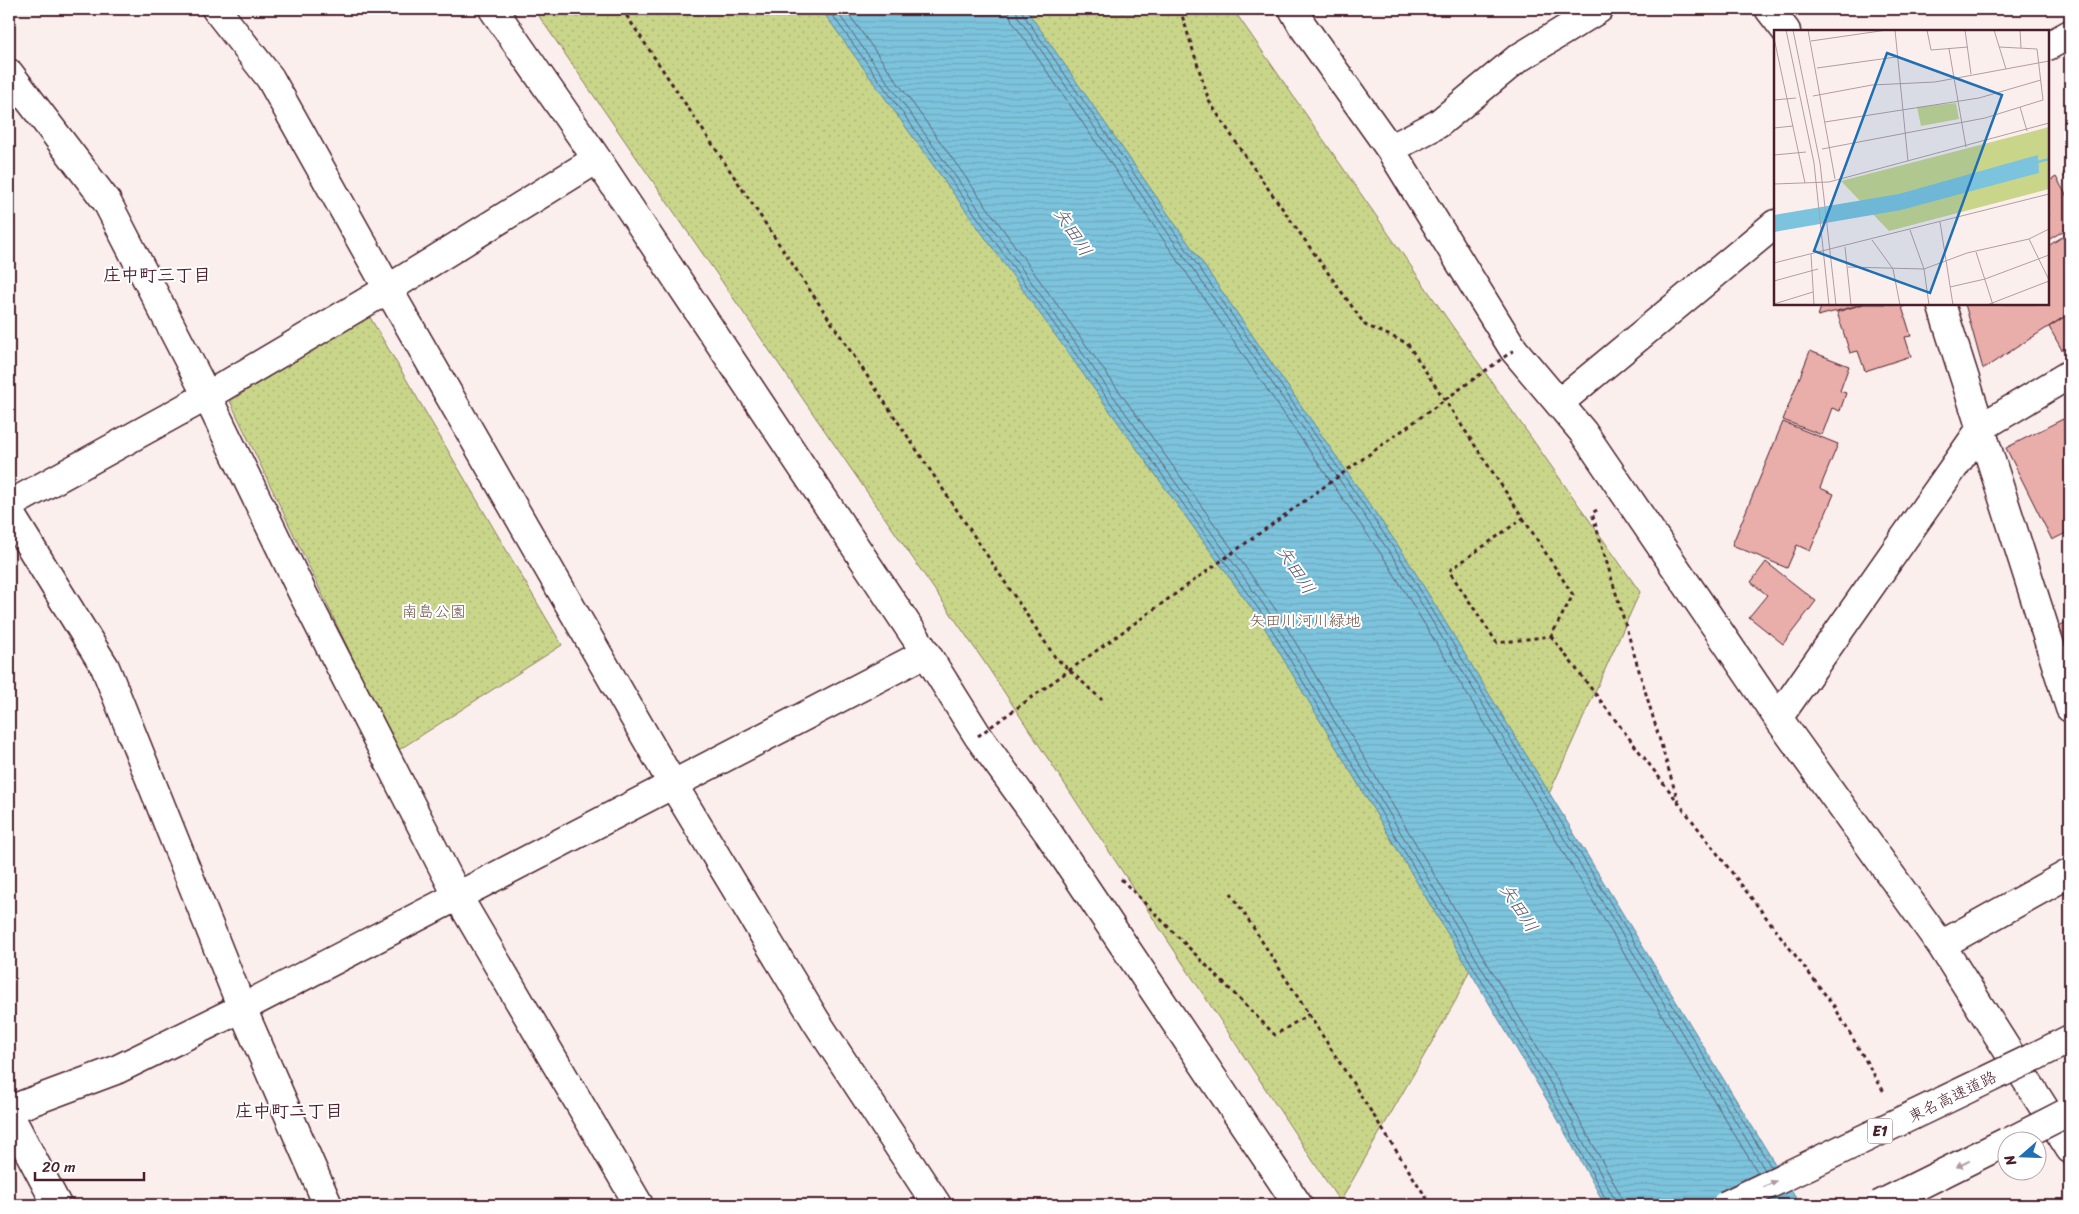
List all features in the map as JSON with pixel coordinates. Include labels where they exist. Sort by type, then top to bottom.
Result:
[{"type":"main road","points":[[216,9],[270,78],[388,289],[672,783],[816,1021],[937,1205]]},
{"type":"main road","points":[[492,9],[597,159],[926,653],[978,736],[1048,834],[1298,1205]]},
{"type":"main road","points":[[1293,9],[1302,25],[1390,149],[1514,350],[1583,432],[1778,718],[1941,945],[2070,1150]]},
{"type":"main road","points":[[1390,149],[1438,124],[1517,59],[1599,9]]},
{"type":"main road","points":[[1769,9],[1785,30]]},
{"type":"main road","points":[[2049,45],[2070,34]]},
{"type":"main road","points":[[9,73],[107,202],[207,396],[302,592],[457,895],[639,1205]]},
{"type":"main road","points":[[9,505],[207,396],[388,289],[597,159]]},
{"type":"main road","points":[[1559,404],[1774,225]]},
{"type":"main road","points":[[1941,305],[1982,427],[2070,708]]},
{"type":"main road","points":[[1778,718],[1982,427],[2070,374]]},
{"type":"main road","points":[[9,512],[105,666],[242,1008],[328,1205]]},
{"type":"main road","points":[[9,1110],[116,1070],[242,1008],[672,783],[926,653]]},
{"type":"main road","points":[[1941,945],[2070,873]]},
{"type":"main road","name":"東名高速道路","points":[[1726,1205],[2070,1039]]},
{"type":"main road","points":[[2028,1132],[2067,1113]]},
{"type":"main road","points":[[9,1114],[57,1205]]},
{"type":"main road","points":[[1879,1205],[1996,1148]]},
{"type":"path","points":[[622,9],[1055,657],[1102,700]]},
{"type":"path","points":[[1180,9],[1209,101],[1243,153],[1365,324],[1406,343],[1573,595],[1551,636]]},
{"type":"path","points":[[978,736],[1514,350]]},
{"type":"path","points":[[1624,493],[1592,513],[1679,804]]},
{"type":"path","points":[[1523,518],[1449,570],[1497,643],[1551,636]]},
{"type":"path","points":[[1551,636],[1834,1006],[1887,1097]]},
{"type":"path","points":[[1115,873],[1275,1035],[1309,1014]]},
{"type":"path","points":[[1231,893],[1431,1205]]},
{"type":"green space","name":"矢田川河川緑地","points":[[534,9],[1233,9],[1453,327],[1640,592],[1456,1000],[1340,1202],[985,663]]},
{"type":"green space","name":"南島公園","points":[[368,314],[562,645],[397,751],[230,401]]},
{"type":"water","name":"矢田川","points":[[821,9],[1026,9],[1404,554],[1800,1205],[1605,1205],[1547,1100],[1260,620]]},
{"type":"building","points":[[2070,169],[2070,187],[2063,173]]},
{"type":"building","points":[[2056,177],[2070,202],[2070,227],[2049,239],[2049,181]]},
{"type":"building","points":[[2070,232],[2070,313],[1983,369],[1965,305],[2049,305],[2049,245]]},
{"type":"building","points":[[1822,305],[1859,305],[1818,316]]},
{"type":"building","points":[[1860,305],[1908,305],[1902,307],[1911,336],[1905,337],[1911,356],[1865,371],[1858,351],[1850,353],[1837,312]]},
{"type":"building","points":[[2070,313],[2070,345],[2062,350],[2049,327]]},
{"type":"building","points":[[1810,351],[1849,366],[1840,391],[1846,393],[1840,411],[1832,408],[1822,435],[1783,420]]},
{"type":"building","points":[[2063,419],[2070,433],[2070,531],[2052,540],[2006,448]]},
{"type":"building","points":[[1783,422],[1838,444],[1820,488],[1834,494],[1810,551],[1797,545],[1787,568],[1732,545]]},
{"type":"building","points":[[1766,562],[1816,601],[1783,644],[1749,617],[1767,595],[1751,582]]},
{"type":"building","points":[[2070,620],[2070,678],[2057,627]]},
{"type":"district","name":"庄中町三丁目","points":[[157,275]]},
{"type":"district","name":"庄中町二丁目","points":[[289,1111]]}]
